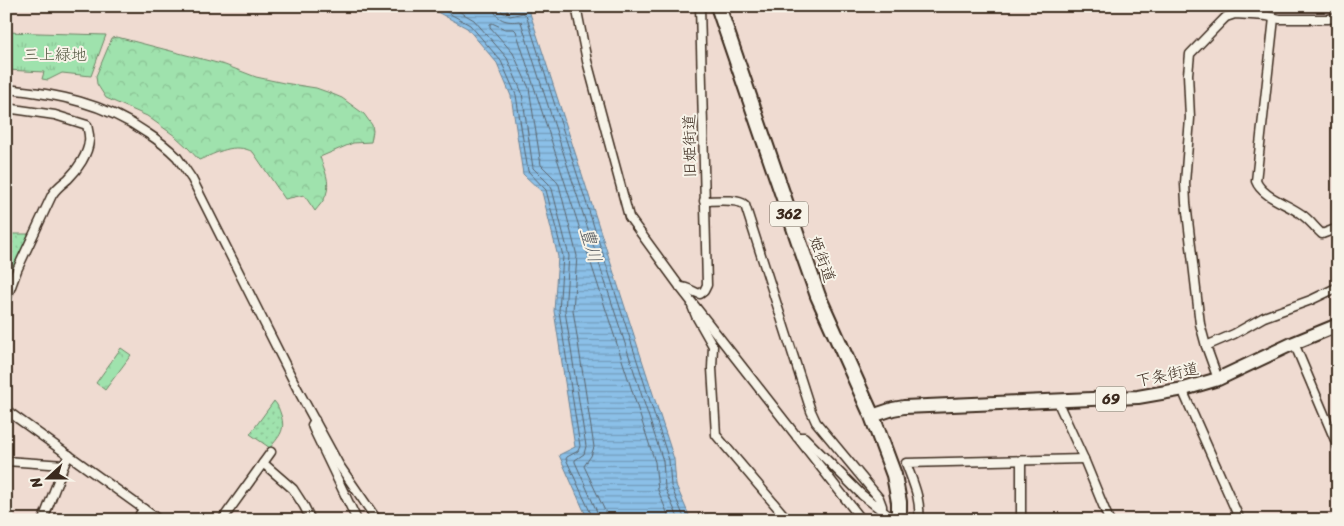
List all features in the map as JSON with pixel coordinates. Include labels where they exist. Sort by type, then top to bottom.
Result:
[{"type":"highway","name":"姫街道","points":[[718,6],[818,296],[872,416],[894,475],[899,502],[894,518]]},
{"type":"main road","name":"下条街道","points":[[872,416],[904,407],[1138,397],[1184,389],[1218,379],[1294,343],[1338,325]]},
{"type":"street","points":[[576,6],[587,61],[629,217],[680,287],[862,520]]},
{"type":"street","name":"旧姫街道","points":[[680,287],[686,287],[700,294],[707,285],[700,6]]},
{"type":"street","points":[[1218,379],[1200,324],[1186,203],[1185,183],[1190,118],[1188,74],[1190,54],[1226,17],[1235,14],[1280,19],[1328,19],[1338,17]]},
{"type":"street","points":[[1274,18],[1256,182],[1266,194],[1302,215],[1322,234],[1338,228]]},
{"type":"street","points":[[6,89],[85,102],[104,109],[121,116],[140,128],[155,138],[176,157],[192,179],[298,390],[339,465],[377,520]]},
{"type":"street","points":[[6,108],[54,115],[87,125],[90,140],[78,166],[52,195],[17,270],[6,300]]},
{"type":"street","points":[[704,201],[736,201],[745,205],[811,411],[816,422],[878,498],[882,511]]},
{"type":"street","points":[[1206,346],[1234,334],[1264,317],[1311,300],[1338,286]]},
{"type":"street","points":[[691,301],[696,316],[713,346],[712,368],[716,435],[788,520]]},
{"type":"street","points":[[1294,343],[1338,447]]},
{"type":"street","points":[[1184,389],[1185,396],[1240,520]]},
{"type":"street","points":[[1059,400],[1060,407],[1109,520]]},
{"type":"street","points":[[6,410],[159,520]]},
{"type":"street","points":[[315,420],[312,425],[313,428],[357,520]]},
{"type":"street","points":[[797,437],[804,438],[862,495],[894,518]]},
{"type":"street","points":[[222,520],[271,452]]},
{"type":"street","points":[[43,520],[69,455]]},
{"type":"street","points":[[919,520],[920,507],[906,463],[1084,459]]},
{"type":"street","points":[[1021,461],[1021,520]]},
{"type":"street","points":[[6,462],[64,465]]},
{"type":"street","points":[[263,463],[293,489],[311,520]]},
{"type":"street","points":[[139,520],[140,514],[144,509]]},
{"type":"green space","name":"三上緑地","points":[[6,32],[106,35],[91,76],[62,73],[48,80],[42,79],[44,72],[6,70]]},
{"type":"green space","points":[[117,37],[225,65],[256,77],[316,88],[330,93],[342,98],[364,114],[372,125],[371,142],[353,143],[320,157],[328,185],[324,199],[315,211],[304,195],[285,199],[253,152],[246,149],[232,148],[199,160],[175,136],[147,116],[106,98],[97,84],[96,76],[112,38]]},
{"type":"green space","points":[[6,234],[31,234],[6,295]]},
{"type":"green space","points":[[121,348],[131,355],[105,390],[96,383]]},
{"type":"green space","points":[[274,401],[280,411],[283,425],[279,437],[270,448],[250,434]]},
{"type":"water","name":"豊川","points":[[426,6],[500,6],[511,11],[528,7],[674,459],[676,485],[691,520],[588,520],[559,455],[575,447],[554,311],[558,257],[542,192],[523,174],[511,96],[497,63],[467,28]]}]
